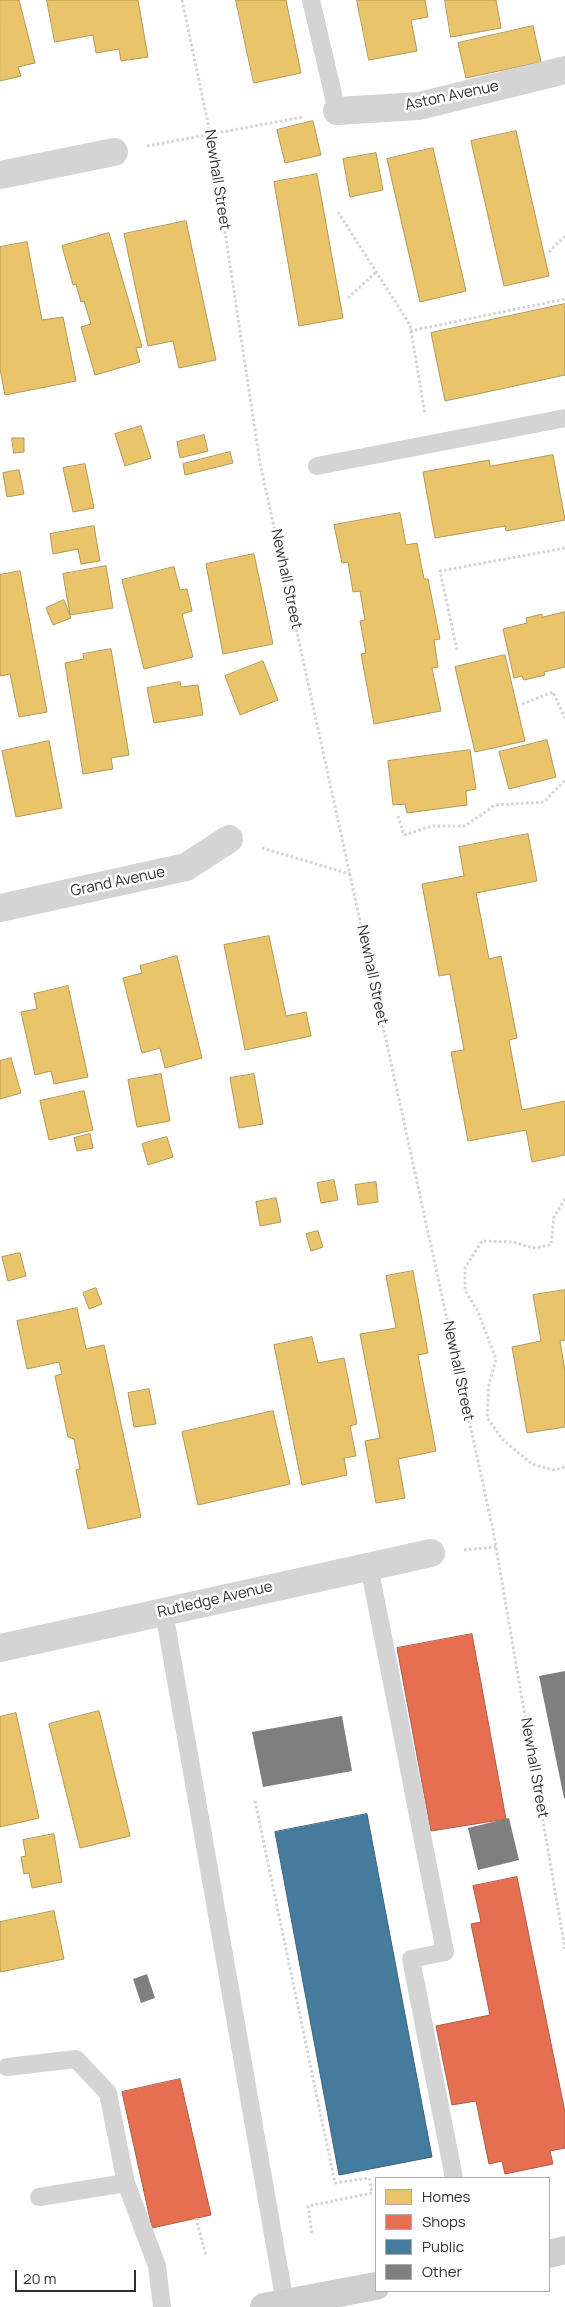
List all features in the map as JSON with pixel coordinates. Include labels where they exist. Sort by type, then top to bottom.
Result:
[{"type":"main road","points":[[550,2254],[565,2250]]},
{"type":"main road","points":[[275,2305],[375,2286]]},
{"type":"street","name":"Aston Avenue","points":[[337,111],[419,106],[565,70]]},
{"type":"street","points":[[0,175],[114,152]]},
{"type":"street","name":"Grand Avenue","points":[[0,908],[186,867],[229,839]]},
{"type":"street","name":"Rutledge Avenue","points":[[0,1648],[431,1553]]},
{"type":"lane","points":[[311,0],[337,111]]},
{"type":"lane","points":[[317,466],[565,418]]},
{"type":"lane","points":[[369,1566],[445,1952],[411,1959],[454,2177]]},
{"type":"lane","points":[[164,1612],[275,2305]]},
{"type":"lane","points":[[7,2067],[76,2059],[108,2093],[126,2183],[157,2266],[162,2307]]},
{"type":"lane","points":[[39,2197],[126,2183]]},
{"type":"path","name":"Newhall Street","points":[[182,0],[210,133],[260,464],[493,1530],[565,1949]]},
{"type":"path","points":[[114,152],[337,111]]},
{"type":"path","points":[[338,212],[410,325],[430,445]]},
{"type":"path","points":[[549,252],[565,236]]},
{"type":"path","points":[[348,298],[376,272]]},
{"type":"path","points":[[410,331],[565,299]]},
{"type":"path","points":[[457,650],[440,571],[565,548]]},
{"type":"path","points":[[522,704],[553,692],[565,718]]},
{"type":"path","points":[[398,816],[404,835],[433,826],[465,826],[496,805],[544,802],[565,780]]},
{"type":"path","points":[[229,839],[350,874]]},
{"type":"path","points":[[565,1199],[554,1217],[550,1245],[533,1248],[512,1242],[482,1241],[465,1268],[465,1290],[478,1312],[496,1359],[490,1384],[487,1417],[502,1439],[532,1464],[554,1470],[565,1467]]},
{"type":"path","points":[[255,1802],[335,2183],[369,2178],[372,2193],[308,2206],[312,2234]]},
{"type":"path","points":[[196,2218],[206,2256]]},
{"type":"building: Homes","points":[[0,0],[19,0],[35,63],[18,67],[21,76],[0,81]]},
{"type":"building: Homes","points":[[47,0],[138,0],[148,57],[121,61],[119,49],[96,53],[93,35],[55,42]]},
{"type":"building: Homes","points":[[236,0],[286,0],[301,73],[254,83]]},
{"type":"building: Homes","points":[[357,0],[425,0],[428,17],[411,20],[417,51],[369,60]]},
{"type":"building: Homes","points":[[445,0],[496,0],[501,28],[451,37]]},
{"type":"building: Homes","points":[[533,26],[541,62],[466,78],[458,43]]},
{"type":"building: Homes","points":[[313,121],[321,155],[285,163],[277,130]]},
{"type":"building: Homes","points":[[516,131],[549,276],[504,286],[471,141]]},
{"type":"building: Homes","points":[[433,148],[466,291],[420,302],[387,159]]},
{"type":"building: Homes","points":[[376,153],[383,190],[350,197],[343,159]]},
{"type":"building: Homes","points":[[317,174],[343,318],[299,326],[274,182]]},
{"type":"building: Homes","points":[[186,221],[216,360],[179,368],[173,341],[148,346],[124,234]]},
{"type":"building: Homes","points":[[109,233],[142,347],[136,348],[140,362],[95,375],[81,327],[91,324],[84,301],[81,302],[76,284],[73,285],[62,246]]},
{"type":"building: Homes","points":[[27,242],[42,320],[63,317],[76,381],[5,395],[0,369],[0,247]]},
{"type":"building: Homes","points":[[565,304],[565,375],[445,401],[431,333]]},
{"type":"building: Homes","points":[[141,426],[151,458],[125,466],[115,434]]},
{"type":"building: Homes","points":[[204,435],[208,451],[180,458],[177,442]]},
{"type":"building: Homes","points":[[12,438],[24,438],[24,452],[14,453]]},
{"type":"building: Homes","points":[[230,452],[233,463],[185,475],[183,464]]},
{"type":"building: Homes","points":[[553,455],[565,520],[506,531],[505,526],[435,538],[423,472],[489,460],[490,466]]},
{"type":"building: Homes","points":[[85,464],[94,508],[73,512],[63,468]]},
{"type":"building: Homes","points":[[19,470],[24,494],[7,497],[3,473]]},
{"type":"building: Homes","points":[[400,513],[406,545],[417,543],[424,579],[428,579],[440,639],[434,640],[438,667],[432,668],[441,711],[374,724],[361,654],[366,653],[360,621],[365,620],[360,591],[353,592],[348,562],[342,563],[334,525]]},
{"type":"building: Homes","points":[[94,526],[100,561],[81,564],[78,549],[53,554],[50,534]]},
{"type":"building: Homes","points":[[254,554],[273,644],[223,654],[206,564]]},
{"type":"building: Homes","points":[[106,566],[113,608],[70,615],[63,574]]},
{"type":"building: Homes","points":[[174,567],[180,590],[187,589],[192,611],[182,614],[193,657],[144,669],[122,580]]},
{"type":"building: Homes","points":[[20,571],[47,712],[19,717],[10,674],[0,676],[0,575]]},
{"type":"building: Homes","points":[[64,600],[71,618],[53,625],[46,608]]},
{"type":"building: Homes","points":[[565,612],[565,667],[544,672],[545,675],[524,680],[522,676],[514,678],[503,629],[527,623],[526,618],[542,614],[542,617]]},
{"type":"building: Homes","points":[[111,649],[129,755],[111,758],[113,769],[83,774],[65,663],[84,659],[83,654]]},
{"type":"building: Homes","points":[[505,655],[525,741],[475,752],[455,667]]},
{"type":"building: Homes","points":[[263,661],[278,700],[240,715],[225,676]]},
{"type":"building: Homes","points":[[180,682],[181,687],[198,685],[203,715],[154,723],[147,688]]},
{"type":"building: Homes","points":[[547,740],[556,777],[509,789],[499,752]]},
{"type":"building: Homes","points":[[49,741],[62,808],[16,817],[2,751]]},
{"type":"building: Homes","points":[[470,750],[476,789],[466,791],[467,805],[407,813],[405,804],[393,805],[388,761]]},
{"type":"building: Homes","points":[[528,834],[537,881],[476,893],[489,959],[501,956],[517,1038],[509,1040],[522,1110],[565,1101],[565,1155],[532,1162],[526,1130],[468,1141],[451,1052],[464,1050],[450,974],[439,976],[422,884],[464,876],[459,847]]},
{"type":"building: Homes","points":[[269,936],[286,1016],[306,1012],[311,1036],[245,1050],[224,945]]},
{"type":"building: Homes","points":[[177,956],[202,1058],[165,1068],[160,1048],[142,1053],[123,978],[142,973],[140,966]]},
{"type":"building: Homes","points":[[68,986],[88,1077],[54,1084],[51,1071],[35,1075],[21,1012],[37,1009],[34,994]]},
{"type":"building: Homes","points":[[11,1058],[21,1093],[0,1099],[0,1061]]},
{"type":"building: Homes","points":[[161,1074],[170,1121],[137,1127],[128,1080]]},
{"type":"building: Homes","points":[[254,1074],[263,1124],[239,1128],[230,1078]]},
{"type":"building: Homes","points":[[84,1091],[93,1130],[49,1140],[40,1101]]},
{"type":"building: Homes","points":[[90,1134],[93,1148],[77,1151],[74,1138]]},
{"type":"building: Homes","points":[[167,1137],[173,1157],[148,1165],[142,1144]]},
{"type":"building: Homes","points":[[334,1180],[338,1200],[321,1203],[317,1183]]},
{"type":"building: Homes","points":[[376,1182],[378,1202],[358,1205],[355,1185]]},
{"type":"building: Homes","points":[[276,1198],[281,1222],[260,1226],[256,1202]]},
{"type":"building: Homes","points":[[318,1231],[323,1247],[311,1251],[306,1234]]},
{"type":"building: Homes","points":[[20,1253],[26,1276],[8,1281],[2,1257]]},
{"type":"building: Homes","points":[[413,1271],[428,1353],[418,1355],[436,1451],[398,1459],[405,1498],[376,1503],[365,1441],[380,1438],[360,1334],[396,1328],[386,1276]]},
{"type":"building: Homes","points":[[96,1288],[102,1304],[89,1309],[83,1293]]},
{"type":"building: Homes","points":[[565,1290],[565,1340],[560,1341],[565,1371],[565,1427],[527,1433],[512,1347],[541,1341],[533,1295]]},
{"type":"building: Homes","points":[[77,1308],[86,1349],[104,1345],[141,1517],[88,1529],[76,1470],[80,1469],[74,1439],[68,1437],[55,1376],[62,1374],[59,1362],[27,1369],[17,1321]]},
{"type":"building: Homes","points":[[312,1337],[318,1363],[344,1358],[357,1424],[350,1426],[356,1456],[344,1458],[347,1475],[302,1485],[274,1345]]},
{"type":"building: Homes","points":[[149,1389],[156,1424],[134,1427],[128,1393]]},
{"type":"building: Homes","points":[[273,1411],[290,1484],[198,1505],[182,1432]]},
{"type":"building: Homes","points":[[99,1711],[130,1836],[80,1848],[49,1724]]},
{"type":"building: Homes","points":[[16,1713],[39,1818],[0,1827],[0,1717]]},
{"type":"building: Homes","points":[[54,1834],[62,1882],[32,1888],[29,1873],[24,1874],[21,1857],[26,1856],[23,1840]]},
{"type":"building: Homes","points":[[54,1911],[64,1959],[0,1972],[0,1922]]},
{"type":"building: Shops","points":[[472,1634],[506,1819],[431,1831],[397,1648]]},
{"type":"building: Shops","points":[[517,1877],[565,2112],[565,2148],[550,2151],[553,2164],[505,2174],[502,2161],[489,2164],[476,2101],[452,2105],[436,2026],[490,2015],[471,1924],[481,1922],[473,1886]]},
{"type":"building: Shops","points":[[180,2079],[211,2215],[152,2228],[122,2092]]},
{"type":"building: Public","points":[[367,1814],[432,2157],[339,2175],[275,1832]]},
{"type":"building: Other","points":[[565,1671],[565,1798],[564,1798],[539,1676]]},
{"type":"building: Other","points":[[342,1716],[352,1771],[263,1787],[252,1732]]},
{"type":"building: Other","points":[[509,1818],[519,1860],[478,1870],[468,1828]]},
{"type":"building: Other","points":[[147,1974],[155,1998],[141,2003],[133,1979]]}]
